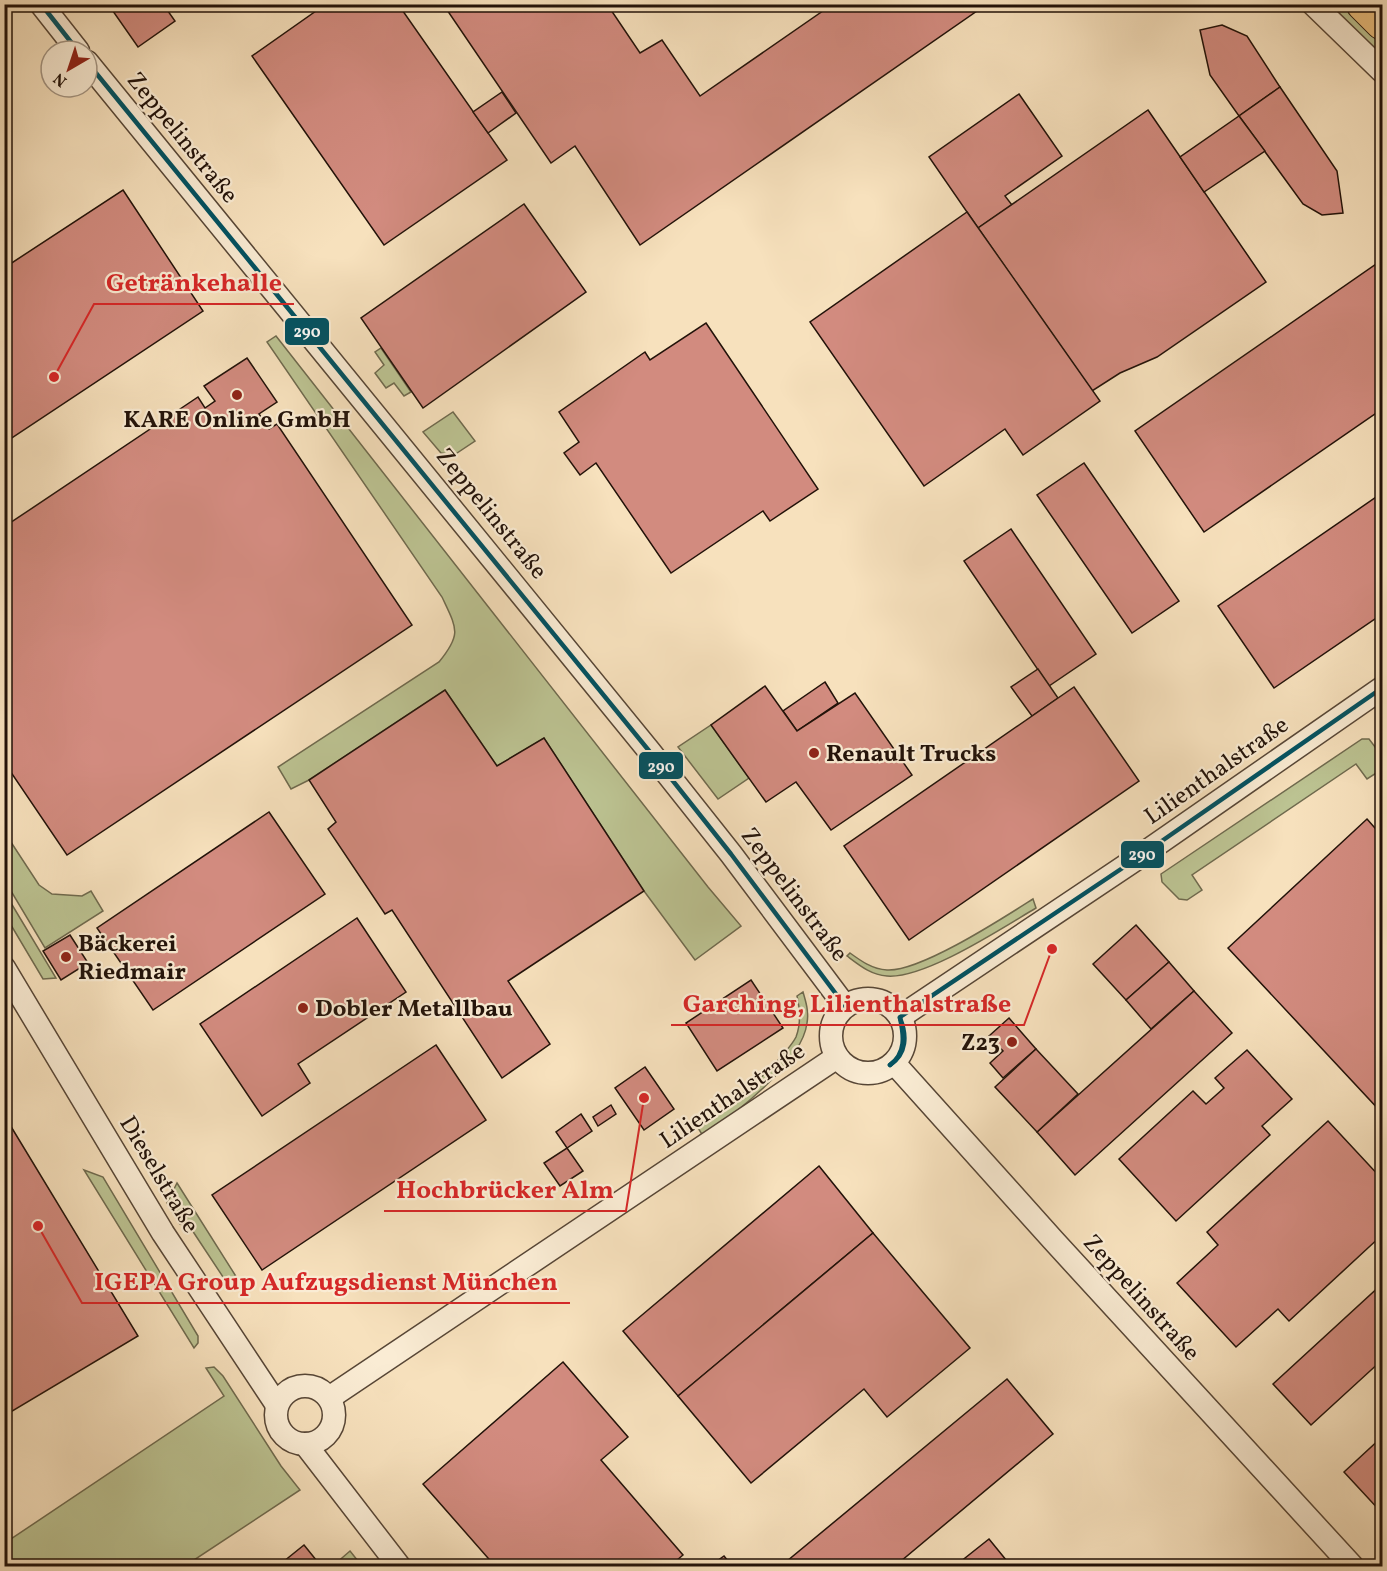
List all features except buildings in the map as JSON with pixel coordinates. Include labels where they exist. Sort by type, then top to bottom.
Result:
[{"type":"main road","points":[[1363,4],[1383,23]]},
{"type":"street","points":[[41,4],[69,39]]},
{"type":"street","points":[[1313,4],[1383,71]]},
{"type":"street","name":"Zeppelinstraße","points":[[99,77],[643,743],[738,863],[845,1006]]},
{"type":"street","name":"Lilienthalstraße","points":[[900,1017],[1133,861],[1383,688]]},
{"type":"street","name":"Dieselstraße","points":[[4,968],[163,1233],[277,1405]]},
{"type":"street","points":[[869,998],[892,1007],[900,1017],[906,1035],[900,1055],[885,1069],[875,1073],[864,1073],[844,1065],[837,1057],[830,1035],[837,1014],[845,1006],[856,1000],[869,998]]},
{"type":"street","name":"Lilienthalstraße","points":[[329,1398],[837,1057]]},
{"type":"street","name":"Zeppelinstraße","points":[[894,1063],[1352,1566]]},
{"type":"street","points":[[306,1385],[323,1391],[329,1398],[334,1415],[329,1432],[322,1438],[305,1444],[297,1443],[282,1433],[276,1420],[277,1405],[281,1396],[288,1390],[306,1385]]},
{"type":"street","points":[[305,1444],[399,1566]]},
{"type":"green space","points":[[1328,5],[1344,5],[1382,43],[1382,57]]},
{"type":"green space","points":[[276,336],[741,926],[695,960],[644,891],[544,738],[497,766],[445,690],[309,780],[291,789],[278,767],[439,662],[451,645],[455,631],[442,597],[267,342]]},
{"type":"green space","points":[[381,348],[411,392],[404,396],[394,383],[386,388],[375,373],[384,365],[375,352]]},
{"type":"green space","points":[[453,412],[475,441],[454,455],[441,453],[423,432]]},
{"type":"green space","points":[[711,725],[749,778],[718,799],[678,747]]},
{"type":"green space","points":[[1362,739],[1369,739],[1382,756],[1381,770],[1367,779],[1356,764],[1192,875],[1202,890],[1187,900],[1179,899],[1162,882],[1161,874]]},
{"type":"green space","points":[[5,833],[39,885],[52,894],[82,896],[91,891],[103,911],[45,948],[5,881]]},
{"type":"green space","points":[[5,893],[56,978],[43,979],[5,915]]},
{"type":"green space","points":[[1033,899],[1036,908],[984,939],[942,961],[903,975],[876,974],[847,956],[850,953],[876,968],[887,970],[902,968],[961,942]]},
{"type":"green space","points":[[803,992],[807,1023],[793,1054],[780,1071],[749,1101],[703,1136],[698,1128],[750,1087],[792,1043],[798,1032],[797,996]]},
{"type":"green space","points":[[84,1170],[103,1177],[198,1336],[198,1343],[194,1348]]},
{"type":"green space","points":[[177,1183],[237,1278],[225,1280],[190,1227],[180,1224],[167,1203]]},
{"type":"green space","points":[[214,1367],[223,1376],[281,1466],[300,1490],[185,1566],[5,1566],[5,1543],[224,1396],[206,1368]]},
{"type":"green space","points":[[350,1551],[362,1566],[337,1566],[335,1564]]},
{"type":"transit line","name":"290","points":[[41,4],[69,39]]},
{"type":"transit line","name":"290","points":[[99,77],[650,752],[731,854],[845,1006]]},
{"type":"transit line","name":"290","points":[[900,1017],[1133,861],[1382,688]]},
{"type":"transit line","name":"290","points":[[890,1065],[899,1055],[903,1044],[900,1018]]},
{"type":"transit line","name":"290","points":[[890,1065],[896,1061],[904,1044],[904,1031],[900,1018]]},
{"type":"place","name":"Getränkehalle","points":[[54,377]]},
{"type":"place","name":"KARE Online GmbH","points":[[237,395]]},
{"type":"place","name":"Renault Trucks","points":[[814,753]]},
{"type":"place","name":"Garching, Lilienthalstraße","points":[[1052,949]]},
{"type":"place","name":"Bäckerei Riedmair","points":[[66,957]]},
{"type":"place","name":"Dobler Metallbau","points":[[303,1008]]},
{"type":"place","name":"Z23","points":[[1012,1042]]},
{"type":"place","name":"Hochbrücker Alm","points":[[644,1098]]},
{"type":"place","name":"IGEPA Group Aufzugsdienst München","points":[[38,1226]]}]
